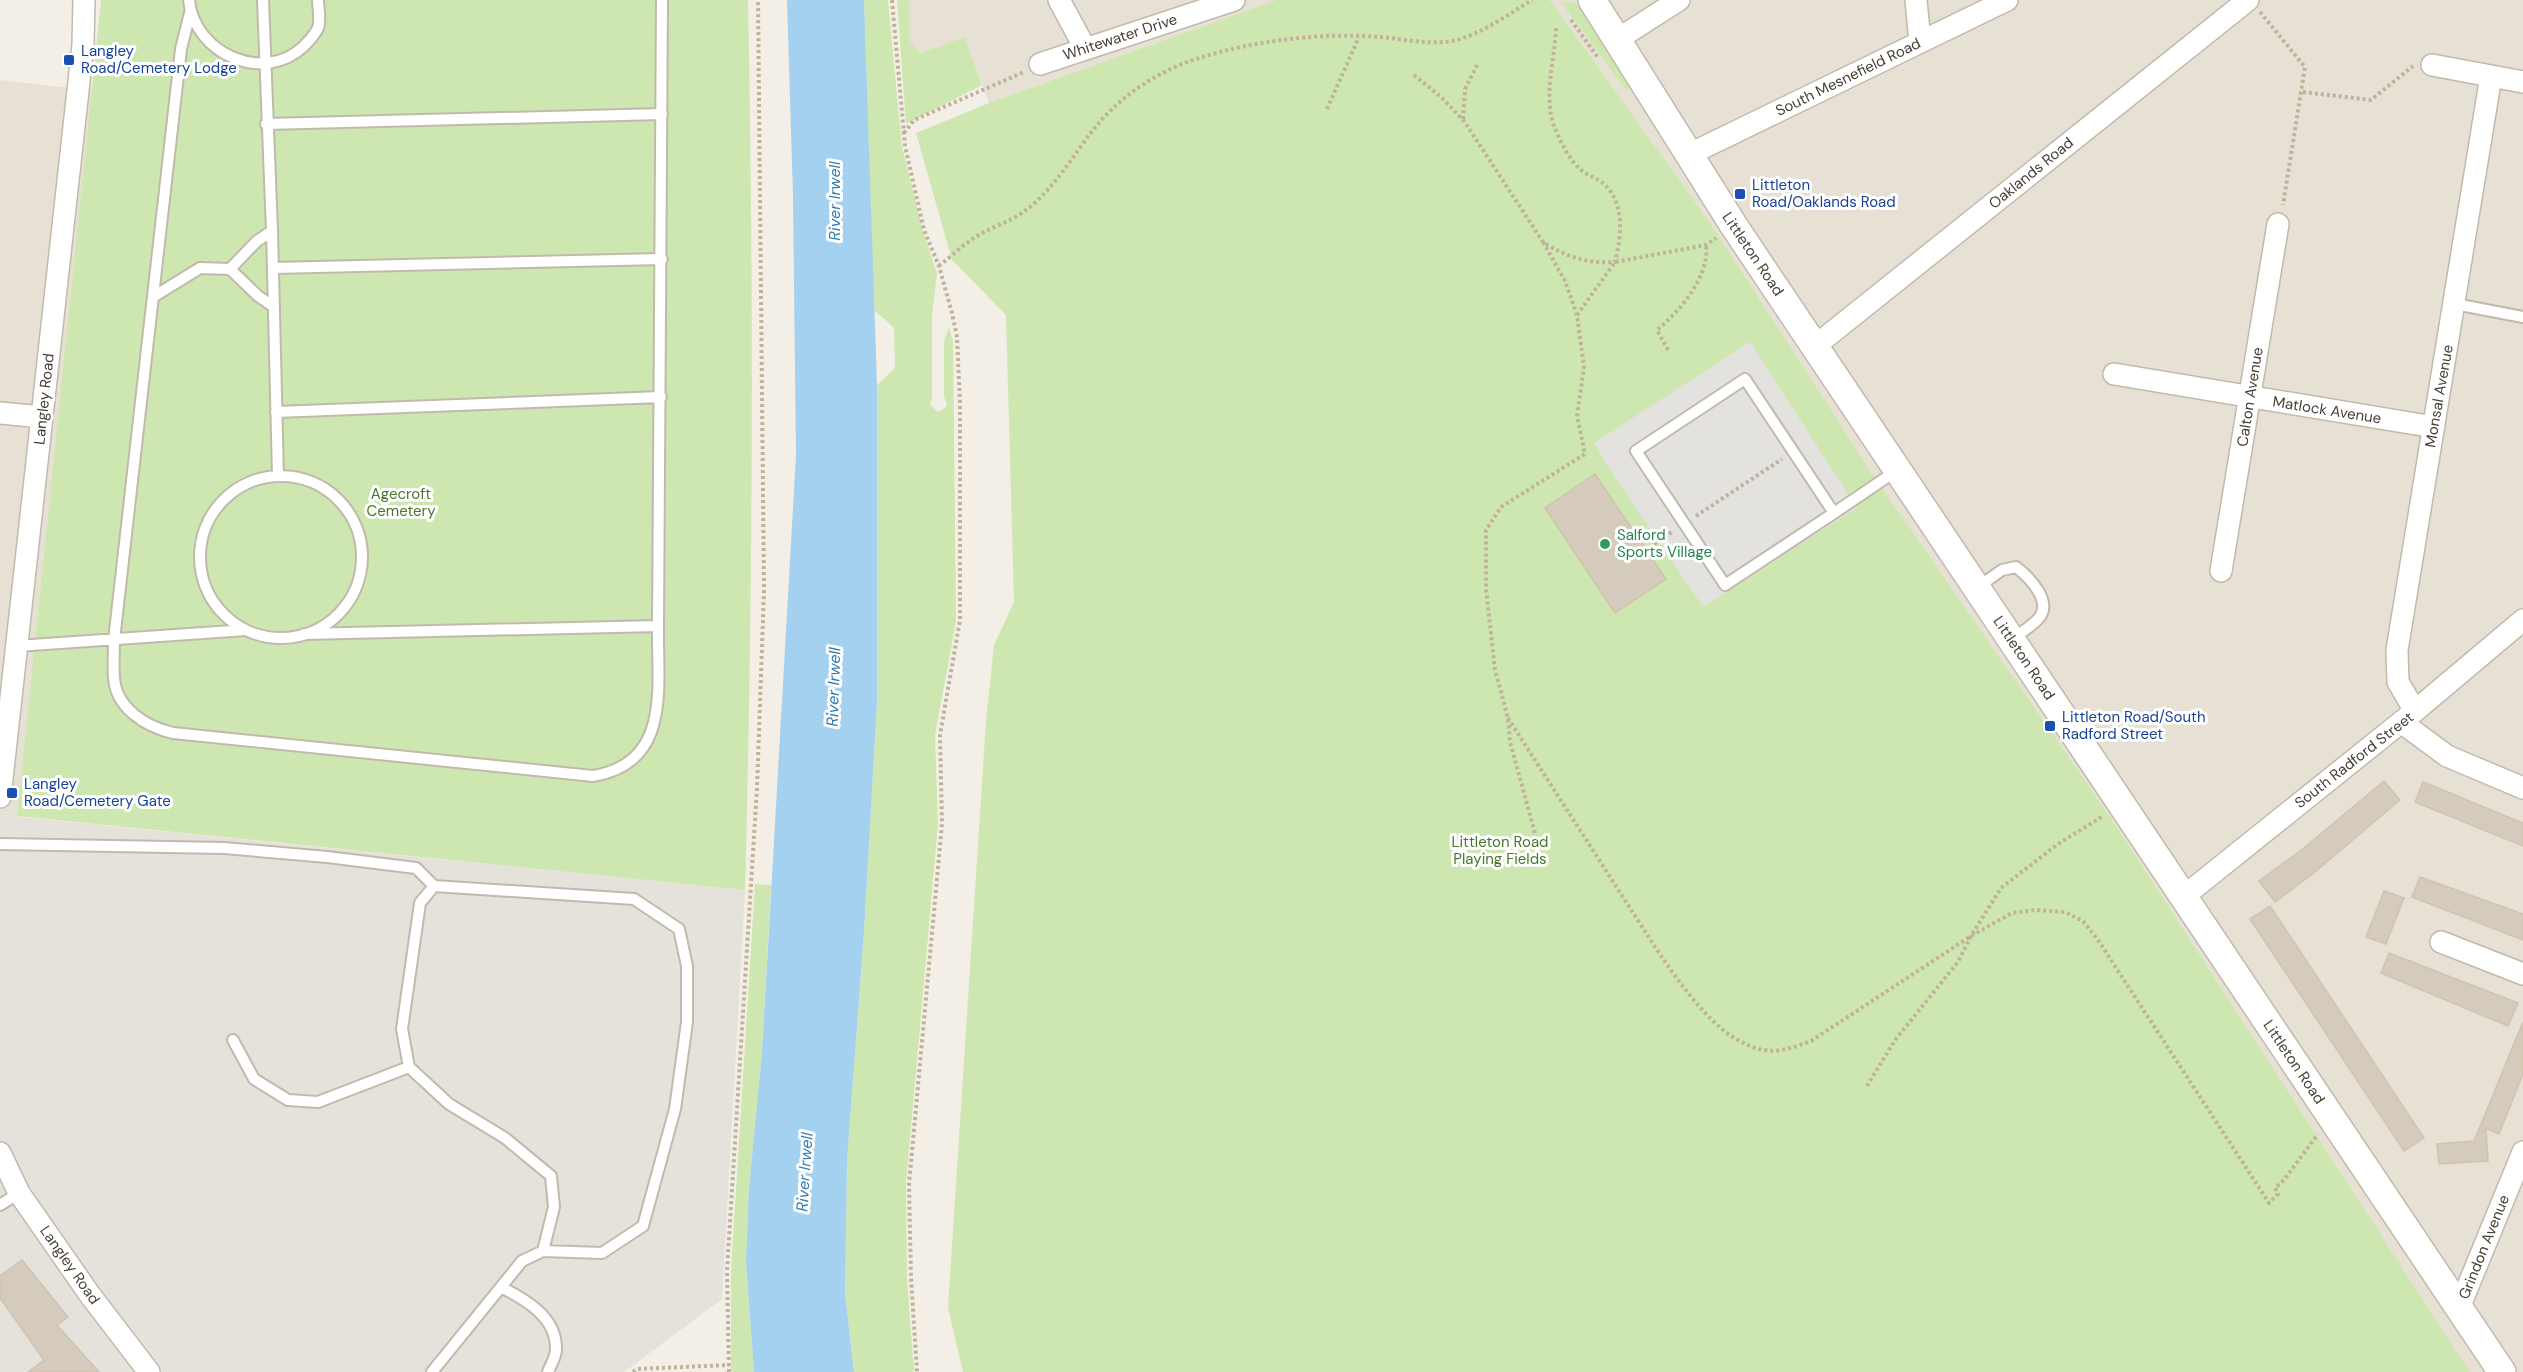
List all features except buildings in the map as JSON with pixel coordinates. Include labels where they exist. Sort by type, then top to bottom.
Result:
[{"type":"street","name":"Langley Road","points":[[0,797],[83,45],[84,0]]},
{"type":"street","points":[[1059,0],[1085,48]]},
{"type":"street","name":"Whitewater Drive","points":[[1040,64],[1234,0]]},
{"type":"street","name":"Littleton Road","points":[[1592,0],[1734,226],[2502,1372]]},
{"type":"street","points":[[1618,39],[1679,0]]},
{"type":"street","points":[[1916,0],[1920,42]]},
{"type":"street","name":"South Mesnefield Road","points":[[1688,155],[2007,0]]},
{"type":"street","name":"Oaklands Road","points":[[1815,346],[2251,3]]},
{"type":"street","points":[[2432,65],[2523,82]]},
{"type":"street","name":"Monsal Avenue","points":[[2408,717],[2398,682],[2397,650],[2491,76]]},
{"type":"street","name":"Calton Avenue","points":[[2221,571],[2278,224]]},
{"type":"street","name":"Matlock Avenue","points":[[2114,374],[2434,427]]},
{"type":"street","points":[[0,413],[42,417]]},
{"type":"street","name":"South Radford Street","points":[[2182,897],[2408,717],[2523,620]]},
{"type":"street","points":[[2408,717],[2447,756],[2523,788]]},
{"type":"street","points":[[2440,942],[2523,974]]},
{"type":"street","name":"Grindon Avenue","points":[[2459,1308],[2523,1152]]},
{"type":"street","name":"Langley Road","points":[[0,1153],[19,1193],[90,1295],[149,1372]]},
{"type":"lane","points":[[189,0],[190,13],[181,49],[114,640],[114,680],[119,694],[138,718],[160,730],[593,776],[616,771],[636,758],[650,739],[656,716],[661,397],[663,4],[654,0]]},
{"type":"lane","points":[[262,0],[272,231],[278,476]]},
{"type":"lane","points":[[190,13],[201,31],[215,46],[238,59],[264,65],[280,62],[307,43],[319,26],[318,0]]},
{"type":"lane","points":[[266,124],[662,114]]},
{"type":"lane","points":[[230,269],[258,241],[272,231]]},
{"type":"lane","points":[[273,268],[662,259]]},
{"type":"lane","points":[[153,297],[200,268],[230,269],[258,296],[274,307]]},
{"type":"lane","points":[[2455,304],[2523,317]]},
{"type":"lane","points":[[1834,513],[1745,379],[1636,451],[1725,585],[1834,513],[1898,468]]},
{"type":"lane","points":[[276,412],[661,397]]},
{"type":"lane","points":[[246,630],[222,612],[210,594],[202,574],[201,543],[212,514],[228,496],[247,483],[278,476],[310,481],[338,499],[357,527],[361,543],[362,560],[354,592],[333,619],[304,634]]},
{"type":"lane","points":[[1977,588],[2002,570],[2016,567],[2033,584],[2043,604],[2042,613],[2012,639]]},
{"type":"lane","points":[[17,646],[246,630],[275,637],[304,634],[658,626]]},
{"type":"lane","points":[[0,844],[224,848],[390,863],[416,868],[434,886],[634,899],[679,929],[687,966],[687,1022],[675,1109],[643,1226],[602,1253],[543,1251],[522,1261],[432,1372]]},
{"type":"lane","points":[[434,886],[420,903],[402,1029],[409,1067],[449,1104],[505,1138],[551,1176],[554,1207],[543,1251]]},
{"type":"lane","points":[[233,1040],[254,1079],[288,1100],[318,1102],[409,1067]]},
{"type":"lane","points":[[0,1205],[19,1193]]},
{"type":"lane","points":[[501,1287],[532,1304],[552,1329],[556,1351],[548,1372]]},
{"type":"path","points":[[729,1372],[728,1270],[757,788],[764,591],[758,0]]},
{"type":"path","points":[[892,0],[904,134],[924,230],[939,266],[957,337],[960,403],[960,621],[940,735],[942,824],[909,1184],[911,1278],[917,1372]]},
{"type":"path","points":[[939,266],[974,238],[1026,210],[1072,162],[1088,137],[1107,114],[1156,76],[1195,60],[1252,45],[1296,39],[1378,37],[1415,43],[1452,41],[1481,31],[1532,0]]},
{"type":"path","points":[[2251,3],[2306,67],[2287,191],[2278,224]]},
{"type":"path","points":[[1557,27],[1549,76],[1550,110],[1554,126],[1569,155],[1580,168],[1607,187],[1619,212],[1620,233],[1615,262],[1577,315]]},
{"type":"path","points":[[1327,109],[1359,37]]},
{"type":"path","points":[[1464,121],[1465,89],[1478,63]]},
{"type":"path","points":[[2303,92],[2371,100],[2416,63],[2432,65]]},
{"type":"path","points":[[904,134],[914,120],[1040,64]]},
{"type":"path","points":[[1414,75],[1441,97],[1464,121],[1544,242],[1565,281],[1577,315],[1584,367],[1577,416],[1585,454],[1501,507],[1486,530],[1486,589],[1496,670],[1508,718],[1510,742],[1544,866]]},
{"type":"path","points":[[1544,242],[1579,260],[1615,262],[1706,245],[1734,226]]},
{"type":"path","points":[[1668,350],[1657,330],[1671,318],[1692,290],[1706,260],[1706,245]]},
{"type":"path","points":[[1654,544],[1793,452]]},
{"type":"path","points":[[1508,718],[1662,956],[1704,1012],[1737,1039],[1774,1052],[1789,1050],[1811,1041],[1971,936],[2012,913],[2036,910],[2065,912],[2083,921],[2098,940],[2269,1203],[2278,1194],[2275,1188],[2284,1180],[2330,1117]]},
{"type":"path","points":[[1867,1086],[1895,1040],[1958,962],[1971,936],[2001,888],[2058,844],[2122,805]]},
{"type":"path","points":[[633,1372],[637,1369],[729,1365]]},
{"type":"shaded area","points":[[909,0],[1276,0],[989,103],[965,37],[920,53],[910,42]]},
{"type":"shaded area","points":[[1550,0],[2523,0],[2523,1372],[2470,1372],[2115,824],[1870,472],[1711,224]]},
{"type":"shaded area","points":[[0,80],[61,87],[93,87],[17,816],[0,815]]},
{"type":"shaded area","points":[[1750,342],[1857,508],[1703,607],[1594,443]]},
{"type":"shaded area","points":[[0,815],[745,890],[722,1299],[624,1372],[0,1372]]},
{"type":"green space","name":"Agecroft Cemetery","points":[[101,0],[748,0],[752,445],[745,890],[17,816]]},
{"type":"green space","points":[[864,0],[888,0],[902,147],[923,231],[937,273],[932,315],[932,398],[930,405],[938,412],[947,404],[944,397],[944,341],[949,327],[953,341],[956,622],[935,735],[938,824],[906,1184],[907,1278],[914,1372],[854,1372],[845,1293],[847,1162],[864,931],[877,703],[877,385],[895,368],[894,328],[874,310]]},
{"type":"green space","points":[[897,0],[909,0],[910,41],[920,53],[965,37],[982,85],[906,124]]},
{"type":"green space","name":"Littleton Road Playing Fields","points":[[1276,0],[1550,0],[1711,224],[1871,472],[2115,824],[2470,1372],[963,1372],[948,1308],[986,721],[994,645],[1014,602],[1006,315],[952,260],[916,133],[989,103]]},
{"type":"green space","points":[[1560,1],[1575,3],[1584,10],[1633,87],[1626,90]]},
{"type":"green space","points":[[755,884],[771,885],[762,1052],[749,1188],[746,1260],[754,1372],[731,1372],[731,1270]]},
{"type":"water","name":"River Irwell","points":[[787,0],[864,0],[877,385],[877,703],[864,931],[847,1162],[845,1293],[854,1372],[754,1372],[746,1260],[749,1188],[762,1052],[796,455],[793,196]]},
{"type":"place","name":"Langley Road/Cemetery Lodge","points":[[69,60]]},
{"type":"place","name":"Littleton Road/Oaklands Road","points":[[1740,194]]},
{"type":"place","name":"Salford Sports Village","points":[[1605,544]]},
{"type":"place","name":"Littleton Road/South Radford Street","points":[[2050,726]]},
{"type":"place","name":"Langley Road/Cemetery Gate","points":[[12,793]]}]
